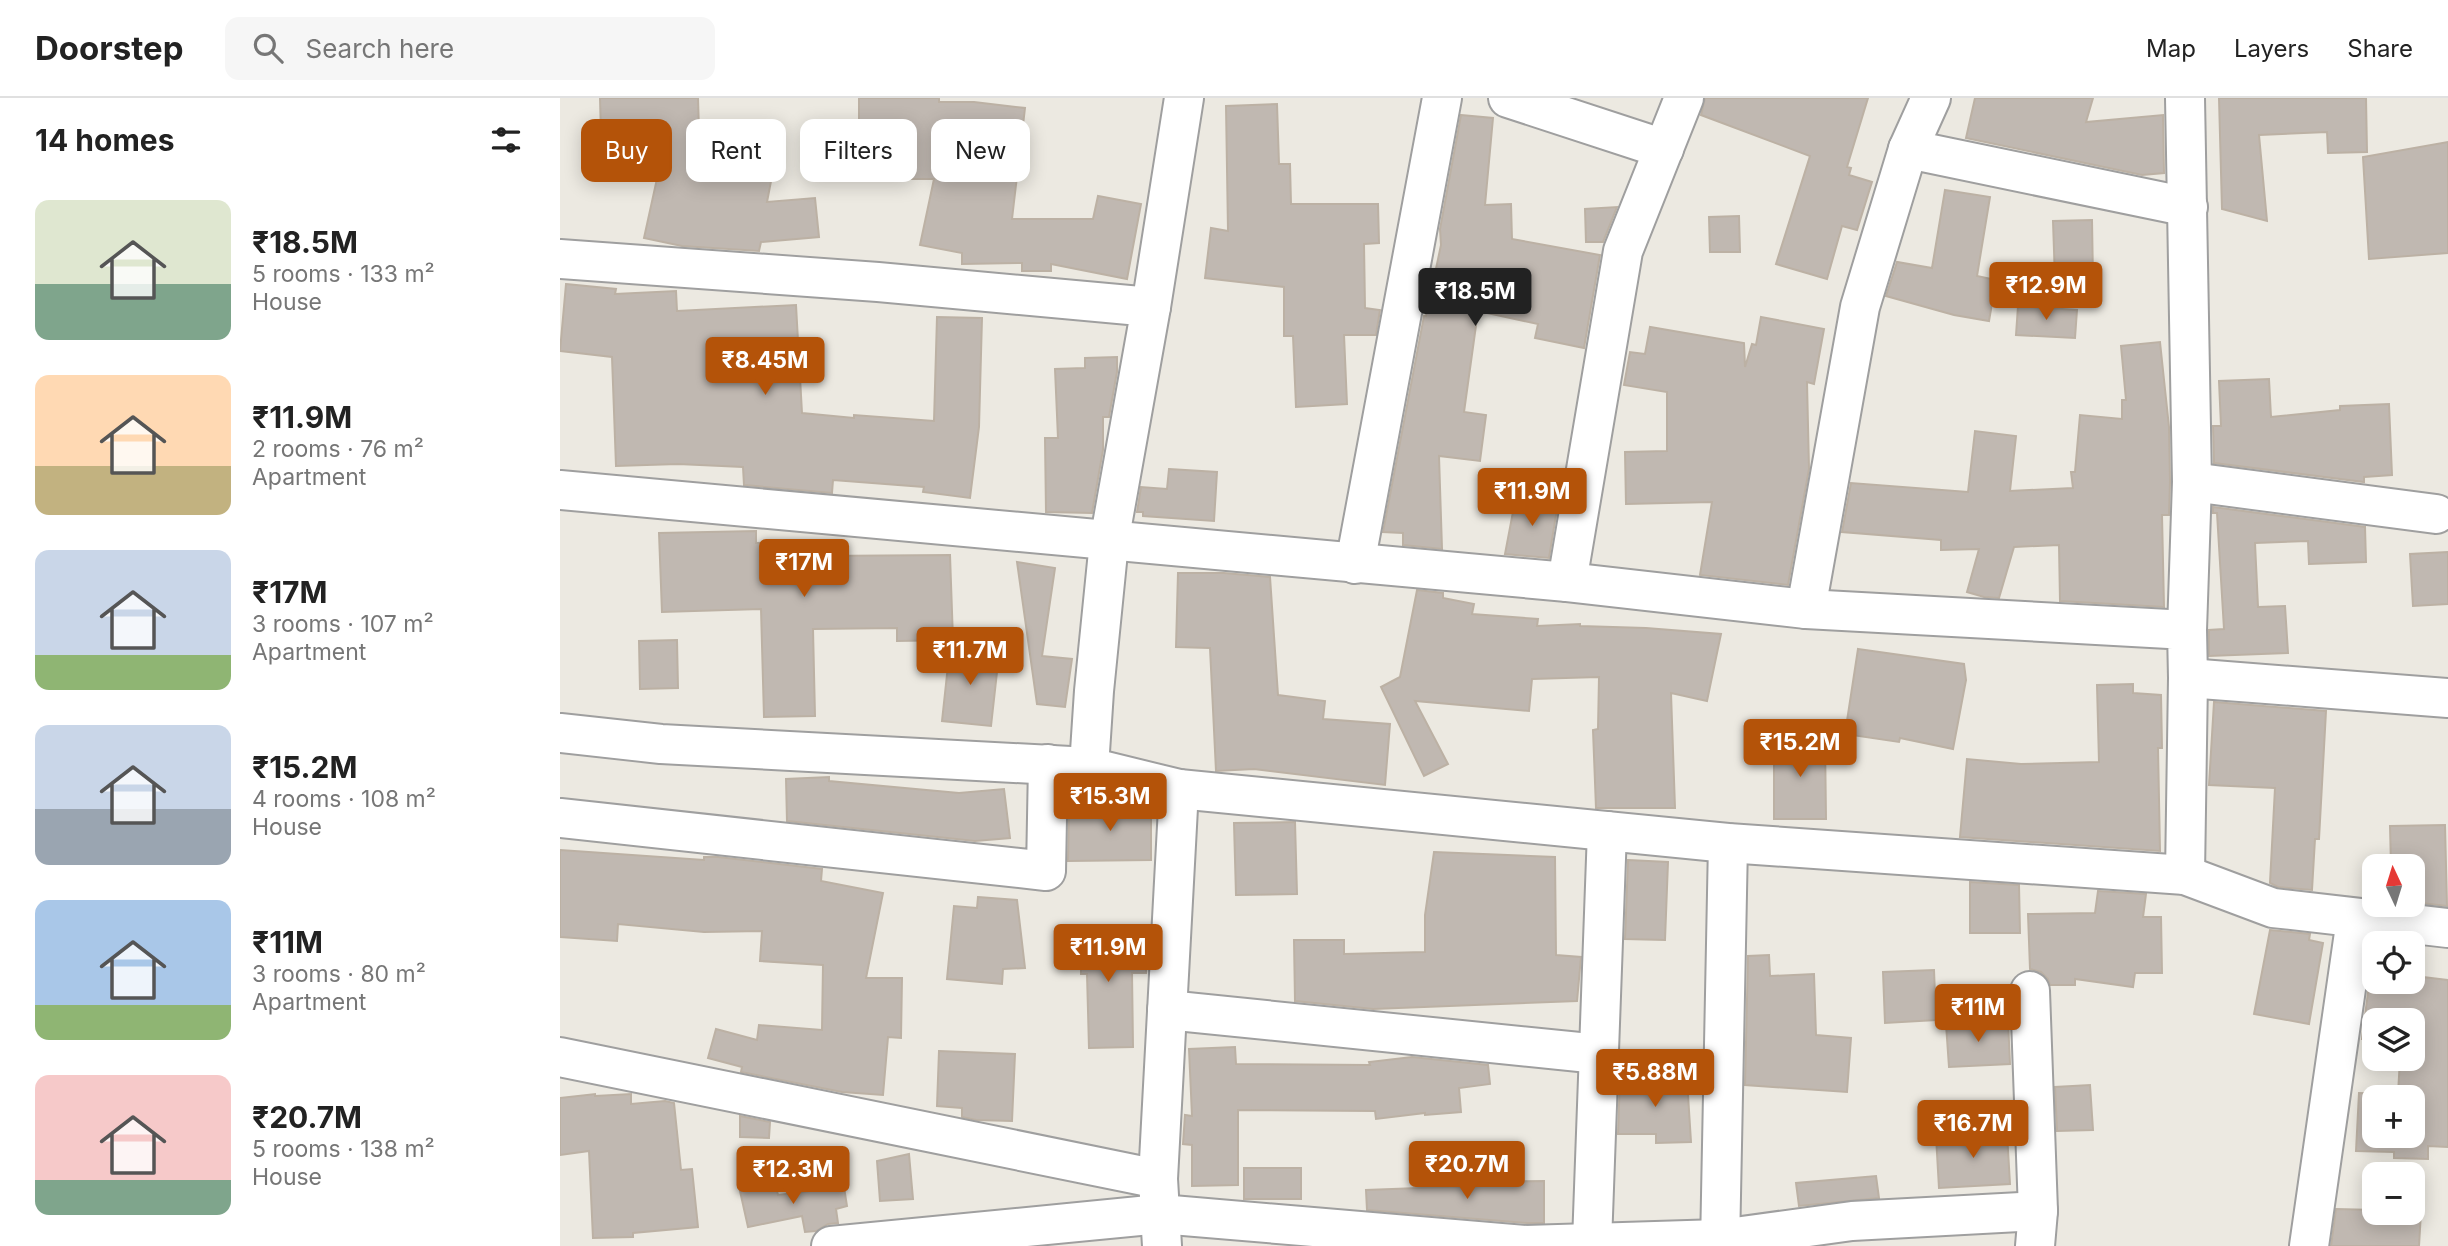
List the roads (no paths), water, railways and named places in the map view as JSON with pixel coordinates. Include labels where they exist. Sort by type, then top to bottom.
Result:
[{"type":"street","points":[[1089,767],[1109,542],[1151,307],[1184,98]]},
{"type":"street","points":[[1355,564],[1442,98]]},
{"type":"street","points":[[1508,98],[1664,149]]},
{"type":"street","points":[[1567,582],[1623,251],[1684,98]]},
{"type":"street","points":[[1806,609],[1860,307],[1908,149],[1931,98]]},
{"type":"street","points":[[2185,98],[2192,482],[2187,630],[2185,875]]},
{"type":"street","points":[[1908,149],[2189,207]]},
{"type":"street","points":[[560,259],[878,282],[1151,307]]},
{"type":"street","points":[[2192,482],[2436,513]]},
{"type":"street","points":[[560,489],[1109,542],[1567,582],[1806,609],[2187,630]]},
{"type":"street","points":[[2188,678],[2448,698]]},
{"type":"street","points":[[560,733],[675,744],[1089,767],[1179,789],[1728,842],[2185,875],[2273,908],[2448,928]]},
{"type":"street","points":[[560,818],[1046,872],[1048,764]]},
{"type":"street","points":[[1160,1213],[1179,789]]},
{"type":"street","points":[[1592,1243],[1607,831]]},
{"type":"street","points":[[1720,1243],[1728,842]]},
{"type":"street","points":[[2309,1246],[2356,919]]},
{"type":"street","points":[[560,1057],[1160,1213],[1526,1245],[1720,1243],[1852,1221],[2036,1228],[2030,991]]},
{"type":"street","points":[[1167,1010],[1599,1054]]},
{"type":"street","points":[[831,1246],[1160,1213]]}]
